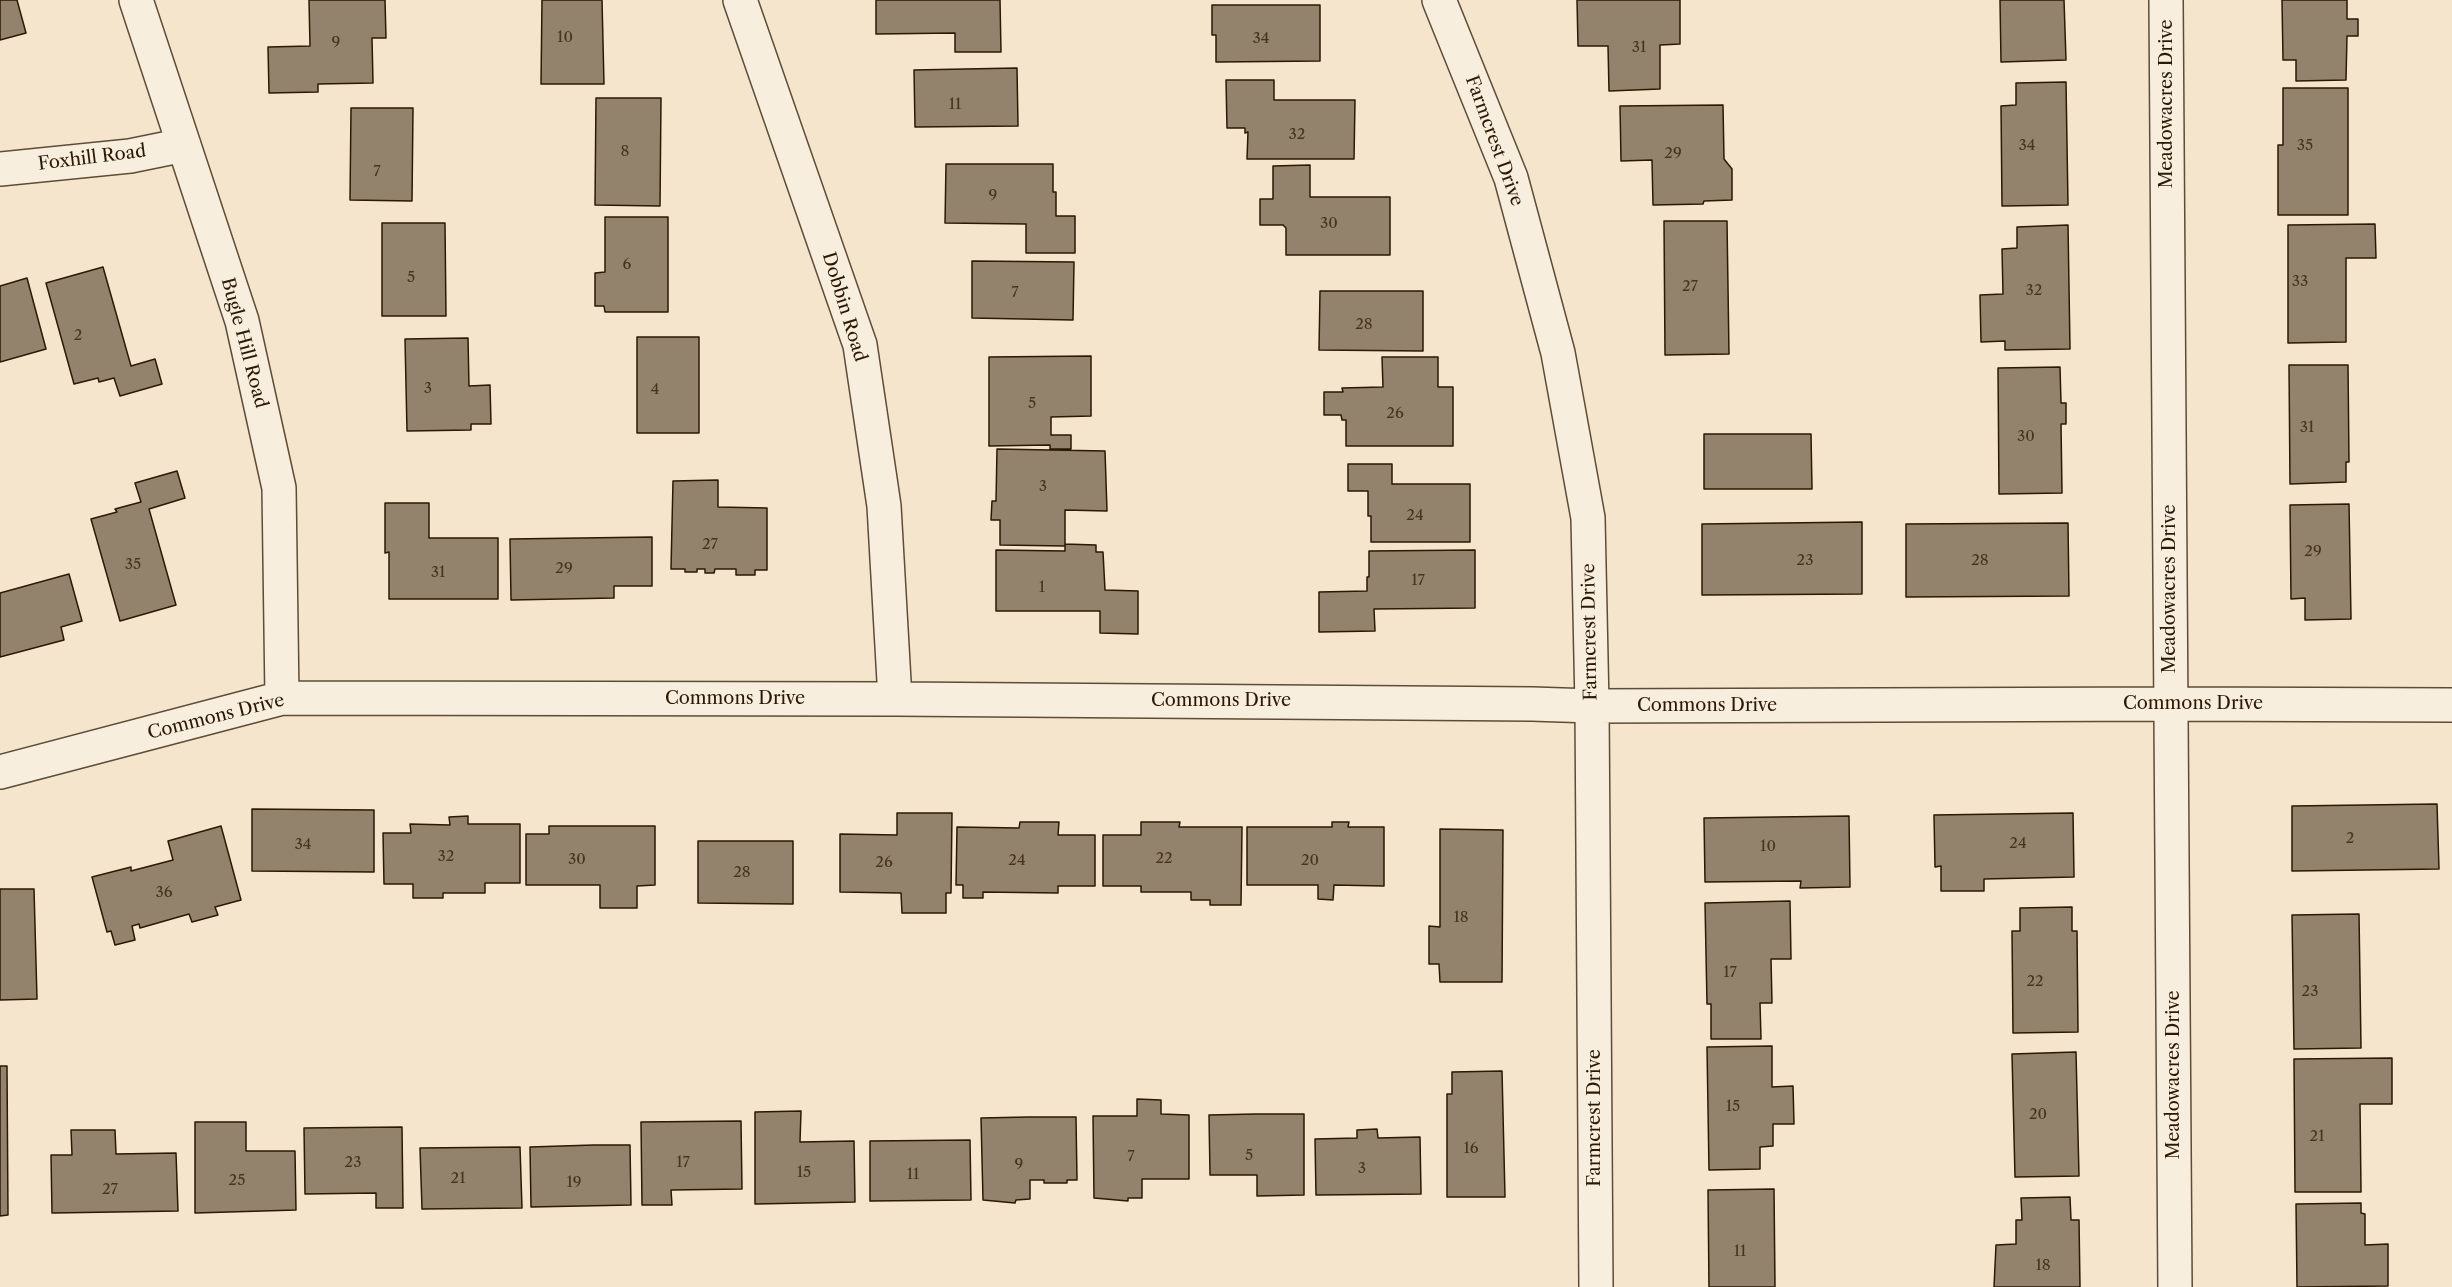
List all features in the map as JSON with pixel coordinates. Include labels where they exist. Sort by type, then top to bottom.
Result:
[{"type":"street","name":"Bugle Hill Road","points":[[136,0],[242,321],[279,488],[282,698]]},
{"type":"street","name":"Dobbin Road","points":[[740,0],[860,345],[884,506],[896,699]]},
{"type":"street","name":"Farmcrest Drive","points":[[1439,0],[1511,178],[1558,353],[1588,518],[1592,706],[1596,1287]]},
{"type":"street","name":"Meadowacres Drive","points":[[2166,0],[2175,1287]]},
{"type":"street","name":"Foxhill Road","points":[[0,169],[130,156],[184,145]]},
{"type":"street","name":"Commons Drive","points":[[0,772],[282,698],[896,699],[1592,706],[2452,705]]},
{"type":"building","points":[[0,0],[17,0],[26,33],[0,40]]},
{"type":"building","points":[[309,0],[385,0],[386,38],[372,38],[373,83],[318,84],[318,92],[269,93],[268,47],[310,46]]},
{"type":"building","points":[[542,0],[602,0],[604,84],[541,84]]},
{"type":"building","points":[[876,0],[1000,0],[1001,52],[955,52],[955,33],[876,34]]},
{"type":"building","points":[[1577,0],[1680,0],[1680,44],[1660,45],[1660,89],[1609,91],[1608,46],[1578,46]]},
{"type":"building","points":[[2000,0],[2064,0],[2066,60],[2001,62]]},
{"type":"building","points":[[2282,0],[2347,0],[2347,19],[2358,19],[2358,36],[2347,36],[2346,80],[2296,81],[2296,60],[2283,60]]},
{"type":"building","points":[[1212,5],[1320,5],[1320,61],[1216,62],[1216,35],[1212,35]]},
{"type":"building","points":[[1017,68],[1018,126],[915,127],[914,70]]},
{"type":"building","points":[[1226,80],[1274,80],[1274,100],[1355,100],[1354,159],[1247,159],[1248,132],[1245,133],[1245,128],[1227,128]]},
{"type":"building","points":[[2066,82],[2068,205],[2002,206],[2001,106],[2016,105],[2016,83]]},
{"type":"building","points":[[2283,88],[2348,88],[2348,215],[2278,215],[2278,145],[2283,145]]},
{"type":"building","points":[[596,98],[661,98],[660,206],[595,205]]},
{"type":"building","points":[[1723,105],[1724,159],[1732,169],[1732,200],[1704,201],[1703,204],[1653,205],[1652,160],[1621,161],[1620,106]]},
{"type":"building","points":[[351,108],[413,108],[412,201],[350,200]]},
{"type":"building","points":[[946,164],[1053,164],[1056,216],[1075,216],[1075,253],[1026,253],[1026,224],[945,223]]},
{"type":"building","points":[[1310,165],[1310,197],[1390,197],[1390,255],[1286,255],[1286,228],[1283,225],[1260,225],[1260,199],[1273,199],[1273,166]]},
{"type":"building","points":[[605,217],[668,217],[668,312],[605,312],[604,306],[595,306],[595,273],[605,272]]},
{"type":"building","points":[[1664,221],[1727,221],[1729,354],[1665,355]]},
{"type":"building","points":[[382,223],[445,223],[446,316],[382,316]]},
{"type":"building","points":[[2375,224],[2376,258],[2346,258],[2346,342],[2288,343],[2288,225]]},
{"type":"building","points":[[2068,225],[2070,349],[2005,350],[2005,341],[1981,342],[1980,295],[2003,294],[2002,249],[2017,248],[2017,227]]},
{"type":"building","points":[[972,261],[1074,262],[1073,320],[972,318]]},
{"type":"building","points":[[103,267],[131,366],[155,359],[162,384],[120,396],[114,378],[99,382],[98,378],[74,384],[46,283]]},
{"type":"building","points":[[27,278],[46,349],[0,362],[0,286]]},
{"type":"building","points":[[1320,291],[1423,291],[1423,351],[1319,350]]},
{"type":"building","points":[[637,337],[699,337],[699,433],[637,433]]},
{"type":"building","points":[[468,338],[469,386],[490,385],[491,424],[471,424],[471,430],[407,431],[405,339]]},
{"type":"building","points":[[1091,356],[1091,416],[1051,417],[1051,435],[1071,435],[1071,449],[1050,449],[1050,445],[989,446],[989,357]]},
{"type":"building","points":[[1382,357],[1438,357],[1438,387],[1453,387],[1453,446],[1346,446],[1346,420],[1342,420],[1341,415],[1324,415],[1324,392],[1343,392],[1342,388],[1383,387]]},
{"type":"building","points":[[2289,365],[2348,365],[2349,462],[2346,462],[2346,482],[2290,484]]},
{"type":"building","points":[[2060,367],[2061,403],[2066,403],[2066,424],[2061,424],[2062,493],[1999,494],[1998,368]]},
{"type":"building","points":[[1704,434],[1811,434],[1812,489],[1704,489]]},
{"type":"building","points":[[997,449],[1105,451],[1107,511],[1065,510],[1065,546],[1000,545],[1000,520],[991,520],[992,501],[996,501]]},
{"type":"building","points":[[1348,464],[1392,464],[1392,484],[1470,484],[1470,542],[1371,542],[1368,491],[1348,491]]},
{"type":"building","points":[[177,471],[185,498],[149,509],[176,605],[120,621],[91,519],[141,502],[135,483]]},
{"type":"building","points":[[718,480],[718,507],[767,508],[767,570],[755,570],[755,575],[736,575],[736,569],[715,569],[714,573],[705,573],[705,569],[685,572],[685,569],[671,569],[673,481]]},
{"type":"building","points":[[385,503],[429,503],[429,538],[498,538],[498,599],[389,599],[389,552],[385,553]]},
{"type":"building","points":[[2349,504],[2351,619],[2305,620],[2305,598],[2291,599],[2290,505]]},
{"type":"building","points":[[1862,522],[1862,594],[1702,595],[1702,524]]},
{"type":"building","points":[[2068,523],[2069,596],[1906,597],[1906,524]]},
{"type":"building","points":[[652,537],[652,586],[614,586],[614,598],[511,600],[510,539]]},
{"type":"building","points":[[1065,544],[1096,545],[1096,552],[1103,552],[1105,590],[1138,591],[1138,634],[1100,633],[1100,611],[996,611],[996,550],[1065,551]]},
{"type":"building","points":[[1475,550],[1475,608],[1374,609],[1375,631],[1319,632],[1319,592],[1367,591],[1369,551]]},
{"type":"building","points":[[69,574],[82,621],[61,627],[64,640],[0,657],[0,593]]},
{"type":"building","points":[[2437,804],[2439,869],[2292,871],[2292,806]]},
{"type":"building","points":[[252,809],[374,810],[374,872],[252,871]]},
{"type":"building","points":[[897,813],[952,813],[951,893],[946,893],[946,913],[902,913],[901,893],[840,892],[840,834],[897,835]]},
{"type":"building","points":[[2073,813],[2074,877],[1984,879],[1984,891],[1941,891],[1941,866],[1935,867],[1934,815]]},
{"type":"building","points":[[468,816],[468,824],[520,824],[520,883],[485,883],[485,893],[443,893],[443,898],[413,898],[413,884],[384,884],[383,833],[411,833],[410,824],[450,825],[449,817]]},
{"type":"building","points":[[1849,816],[1850,887],[1800,888],[1801,881],[1705,882],[1704,818]]},
{"type":"building","points":[[1020,822],[1059,822],[1058,835],[1095,835],[1095,886],[1058,886],[1058,893],[983,892],[983,898],[963,898],[963,885],[956,885],[957,827],[1019,828]]},
{"type":"building","points":[[1141,822],[1180,822],[1179,827],[1242,827],[1241,905],[1210,905],[1210,900],[1191,900],[1191,892],[1141,892],[1141,886],[1103,886],[1103,835],[1141,835]]},
{"type":"building","points":[[1332,822],[1349,822],[1348,827],[1384,827],[1384,886],[1334,885],[1333,900],[1318,899],[1318,885],[1247,885],[1247,827],[1332,827]]},
{"type":"building","points":[[221,826],[241,900],[215,907],[218,915],[192,922],[189,914],[140,928],[139,924],[132,926],[135,940],[115,945],[111,931],[107,932],[92,877],[131,867],[131,871],[173,860],[168,841]]},
{"type":"building","points":[[549,826],[655,826],[655,885],[637,886],[637,908],[600,908],[600,885],[526,885],[526,834],[549,834]]},
{"type":"building","points":[[1440,829],[1503,830],[1502,982],[1440,982],[1439,964],[1429,964],[1429,926],[1440,927]]},
{"type":"building","points":[[698,841],[793,841],[793,904],[698,903]]},
{"type":"building","points":[[0,889],[34,889],[37,999],[0,1000]]},
{"type":"building","points":[[1790,901],[1791,959],[1771,959],[1772,1003],[1760,1003],[1761,1039],[1711,1039],[1711,1004],[1707,1004],[1705,903]]},
{"type":"building","points":[[2072,907],[2072,931],[2077,931],[2078,1032],[2013,1033],[2012,931],[2020,931],[2020,908]]},
{"type":"building","points":[[2359,914],[2361,1048],[2294,1049],[2292,915]]},
{"type":"building","points":[[1772,1046],[1772,1087],[1793,1086],[1794,1124],[1773,1124],[1773,1146],[1760,1147],[1760,1169],[1709,1170],[1707,1047]]},
{"type":"building","points":[[2076,1052],[2079,1176],[2015,1177],[2012,1054]]},
{"type":"building","points":[[2392,1058],[2392,1104],[2360,1104],[2361,1192],[2295,1192],[2294,1059]]},
{"type":"building","points":[[0,1066],[7,1066],[8,1215],[0,1216]]},
{"type":"building","points":[[1502,1071],[1505,1197],[1447,1197],[1447,1094],[1452,1094],[1452,1072]]},
{"type":"building","points":[[1137,1099],[1161,1100],[1161,1114],[1189,1115],[1189,1179],[1142,1179],[1142,1198],[1128,1198],[1128,1201],[1094,1198],[1093,1116],[1137,1116]]},
{"type":"building","points":[[801,1111],[800,1142],[854,1141],[855,1202],[755,1204],[755,1112]]},
{"type":"building","points":[[1304,1114],[1304,1195],[1257,1196],[1257,1175],[1210,1175],[1209,1115]]},
{"type":"building","points":[[1076,1117],[1077,1180],[1067,1180],[1067,1183],[1044,1183],[1044,1180],[1030,1180],[1030,1199],[1016,1200],[1015,1203],[983,1200],[981,1118]]},
{"type":"building","points":[[741,1121],[742,1189],[671,1190],[672,1205],[642,1205],[641,1122]]},
{"type":"building","points":[[195,1122],[246,1122],[246,1151],[295,1151],[296,1210],[195,1213]]},
{"type":"building","points":[[402,1127],[403,1208],[376,1208],[376,1193],[305,1194],[304,1128]]},
{"type":"building","points":[[1377,1129],[1378,1138],[1420,1137],[1421,1194],[1316,1195],[1315,1139],[1357,1138],[1357,1130]]},
{"type":"building","points":[[71,1130],[115,1130],[116,1154],[176,1153],[178,1211],[52,1213],[51,1155],[72,1155]]},
{"type":"building","points":[[970,1140],[971,1200],[870,1201],[870,1141]]},
{"type":"building","points":[[630,1145],[631,1205],[531,1207],[530,1147]]},
{"type":"building","points":[[520,1147],[522,1208],[422,1209],[420,1148]]},
{"type":"building","points":[[1774,1189],[1775,1287],[1709,1287],[1708,1190]]},
{"type":"building","points":[[2070,1197],[2071,1220],[2079,1220],[2080,1287],[1994,1287],[1996,1245],[2016,1244],[2016,1220],[2022,1220],[2021,1198]]},
{"type":"building","points":[[2361,1203],[2361,1213],[2365,1214],[2365,1245],[2388,1244],[2388,1286],[2297,1287],[2296,1204]]}]
